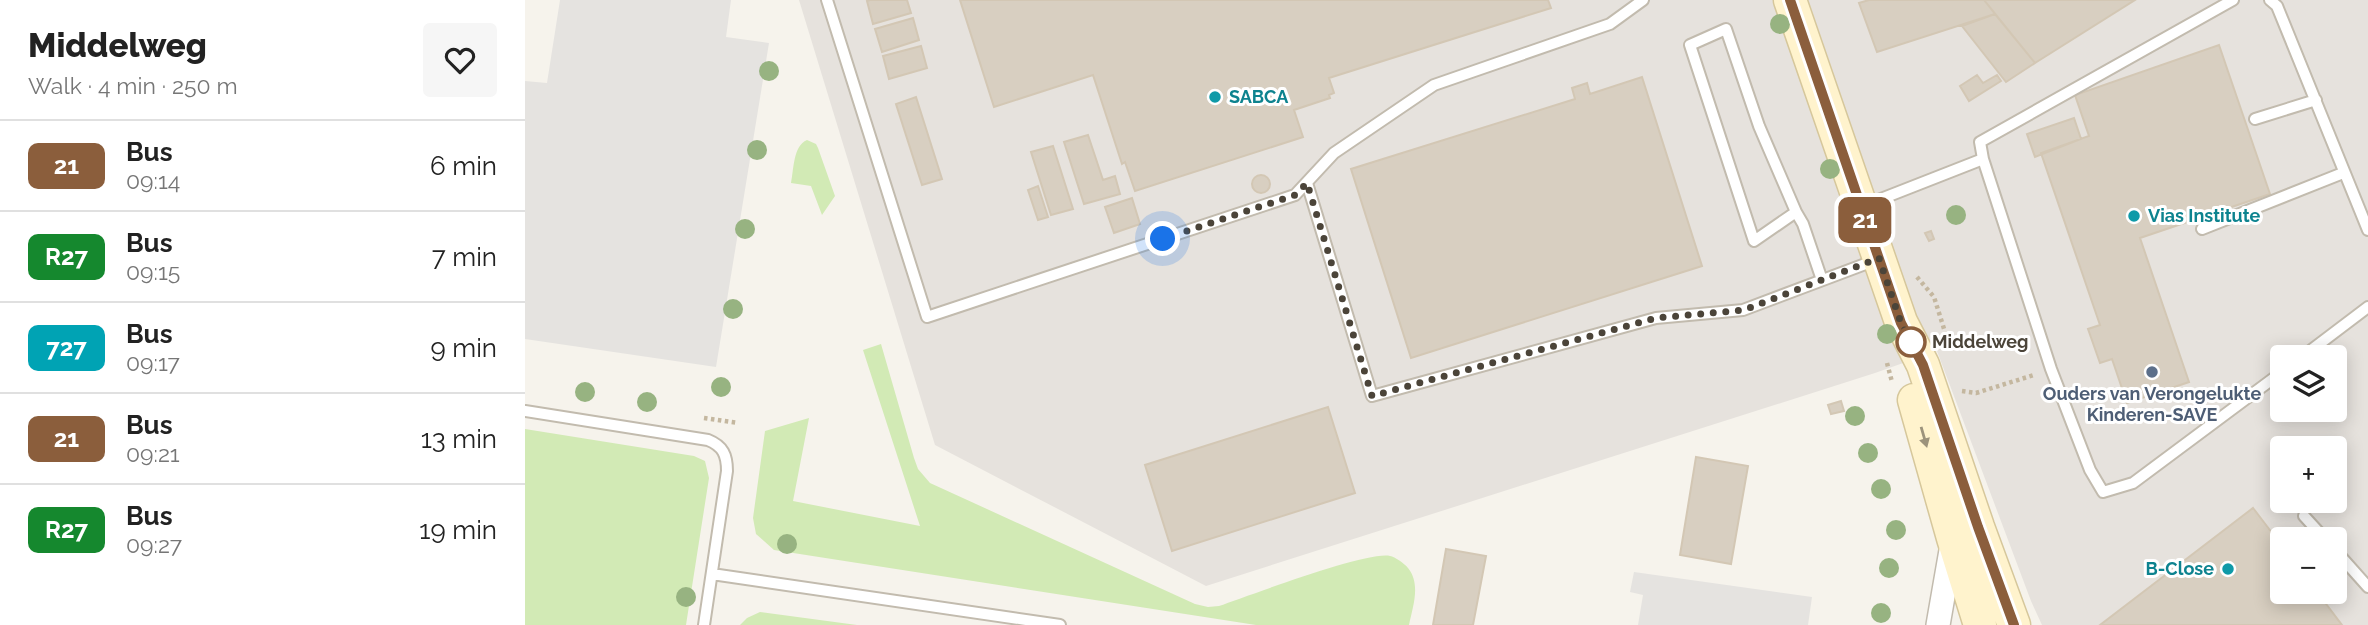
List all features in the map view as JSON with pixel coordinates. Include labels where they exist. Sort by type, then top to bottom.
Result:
[{"type":"main road","points":[[1790,0],[1901,323],[1923,365],[2014,625]]},
{"type":"main road","points":[[1901,323],[1907,369],[1916,405],[1980,625]]},
{"type":"street","points":[[1938,625],[1953,538]]},
{"type":"lane","points":[[827,0],[927,317],[1295,195],[1334,153],[1434,85],[1610,24],[1643,0]]},
{"type":"lane","points":[[2233,0],[1980,142],[1983,159],[2051,369],[2089,470],[2103,492],[2133,482],[2270,381]]},
{"type":"lane","points":[[2270,0],[2277,6],[2368,230]]},
{"type":"lane","points":[[1796,212],[1754,241],[1690,45],[1726,29],[1759,126],[1803,224],[1822,280]]},
{"type":"lane","points":[[2255,119],[2316,100]]},
{"type":"lane","points":[[1861,207],[1983,159]]},
{"type":"lane","points":[[2202,229],[2343,173]]},
{"type":"lane","points":[[1307,183],[1372,396],[1656,318],[1744,310],[1879,258]]},
{"type":"lane","points":[[2318,345],[2368,307]]},
{"type":"lane","points":[[525,411],[695,438],[717,444],[723,450],[727,471],[704,625]]},
{"type":"lane","points":[[2304,516],[2314,527]]},
{"type":"lane","points":[[2347,563],[2368,587]]},
{"type":"lane","points":[[712,574],[1060,625]]},
{"type":"path","points":[[1935,400],[1964,390],[1976,393],[2051,369]]},
{"type":"shaded area","points":[[560,0],[731,0],[726,37],[769,43],[716,367],[525,339],[525,81],[547,83]]},
{"type":"shaded area","points":[[799,0],[2368,0],[2368,625],[2042,625],[1937,351],[1206,586],[935,445]]},
{"type":"shaded area","points":[[1634,572],[1812,597],[1808,625],[1638,625],[1643,595],[1630,592]]},
{"type":"green space","points":[[807,140],[818,148],[835,196],[822,215],[811,186],[791,183],[799,147]]},
{"type":"green space","points":[[881,344],[914,458],[918,469],[930,483],[1195,604],[1208,607],[1219,606],[1358,560],[1390,556],[1406,566],[1414,581],[1415,595],[1409,625],[1256,625],[774,550],[756,534],[753,518],[765,431],[809,418],[793,501],[920,526],[863,350]]},
{"type":"green space","points":[[525,429],[694,456],[705,461],[709,478],[686,625],[525,625]]},
{"type":"green space","points":[[760,612],[857,625],[740,625]]},
{"type":"building","points":[[907,0],[911,13],[873,24],[867,1]]},
{"type":"building","name":"SABCA","points":[[960,0],[1548,0],[1551,8],[1329,78],[1334,93],[1329,95],[1330,98],[1294,110],[1303,137],[1135,191],[1125,162],[1122,164],[1093,75],[994,107]]},
{"type":"building","points":[[1869,0],[1984,0],[1995,14],[1877,52],[1859,3]]},
{"type":"building","points":[[1984,0],[2135,0],[2035,63]]},
{"type":"building","points":[[1995,14],[2035,63],[2006,82],[1962,26]]},
{"type":"building","points":[[913,18],[919,40],[882,52],[875,29]]},
{"type":"building","name":"Vias Institute","points":[[2219,45],[2270,194],[2140,238],[2189,382],[2127,403],[2112,359],[2100,363],[2088,329],[2100,325],[2041,153],[2089,136],[2075,95]]},
{"type":"building","points":[[921,46],[927,68],[889,79],[883,56]]},
{"type":"building","points":[[1977,75],[1983,83],[1997,75],[2001,81],[1969,101],[1960,86]]},
{"type":"building","points":[[1642,77],[1702,266],[1411,358],[1351,169],[1575,99],[1572,88],[1587,83],[1590,94]]},
{"type":"building","points":[[916,97],[942,179],[922,185],[896,104]]},
{"type":"building","points":[[2074,118],[2081,139],[2035,157],[2027,134]]},
{"type":"building","points":[[1088,135],[1103,180],[1115,176],[1120,194],[1084,204],[1064,142]]},
{"type":"building","points":[[1053,146],[1073,209],[1051,215],[1031,152]]},
{"type":"building","points":[[1261,175],[1267,178],[1270,184],[1267,190],[1261,193],[1255,190],[1252,184],[1255,178]]},
{"type":"building","points":[[1038,186],[1048,217],[1038,220],[1028,190]]},
{"type":"building","points":[[1132,198],[1140,224],[1114,233],[1105,207]]},
{"type":"building","points":[[1931,231],[1934,239],[1929,241],[1925,233]]},
{"type":"building","points":[[1841,401],[1844,411],[1831,414],[1828,405]]},
{"type":"building","points":[[1328,407],[1355,493],[1172,551],[1145,465]]},
{"type":"building","points":[[1696,457],[1748,466],[1731,564],[1680,555]]},
{"type":"building","name":"B-Close","points":[[2253,508],[2270,530],[2270,604],[2326,604],[2342,625],[2100,625]]},
{"type":"building","points":[[1446,549],[1486,556],[1473,625],[1433,625]]},
{"type":"bus line","name":"21","points":[[1790,0],[1901,323],[1923,365],[2014,625]]},
{"type":"place","name":"SABCA","points":[[1215,97]]},
{"type":"place","name":"Vias Institute","points":[[2134,216]]},
{"type":"place","name":"Middelweg","points":[[1911,342]]},
{"type":"place","name":"Ouders van Verongelukte Kinderen-SAVE","points":[[2152,372]]},
{"type":"place","name":"B-Close","points":[[2228,569]]},
{"type":"route","points":[[1163,239],[1295,195],[1307,183],[1372,396],[1656,318],[1744,310],[1879,258],[1901,323],[1912,344],[1911,342]]}]
